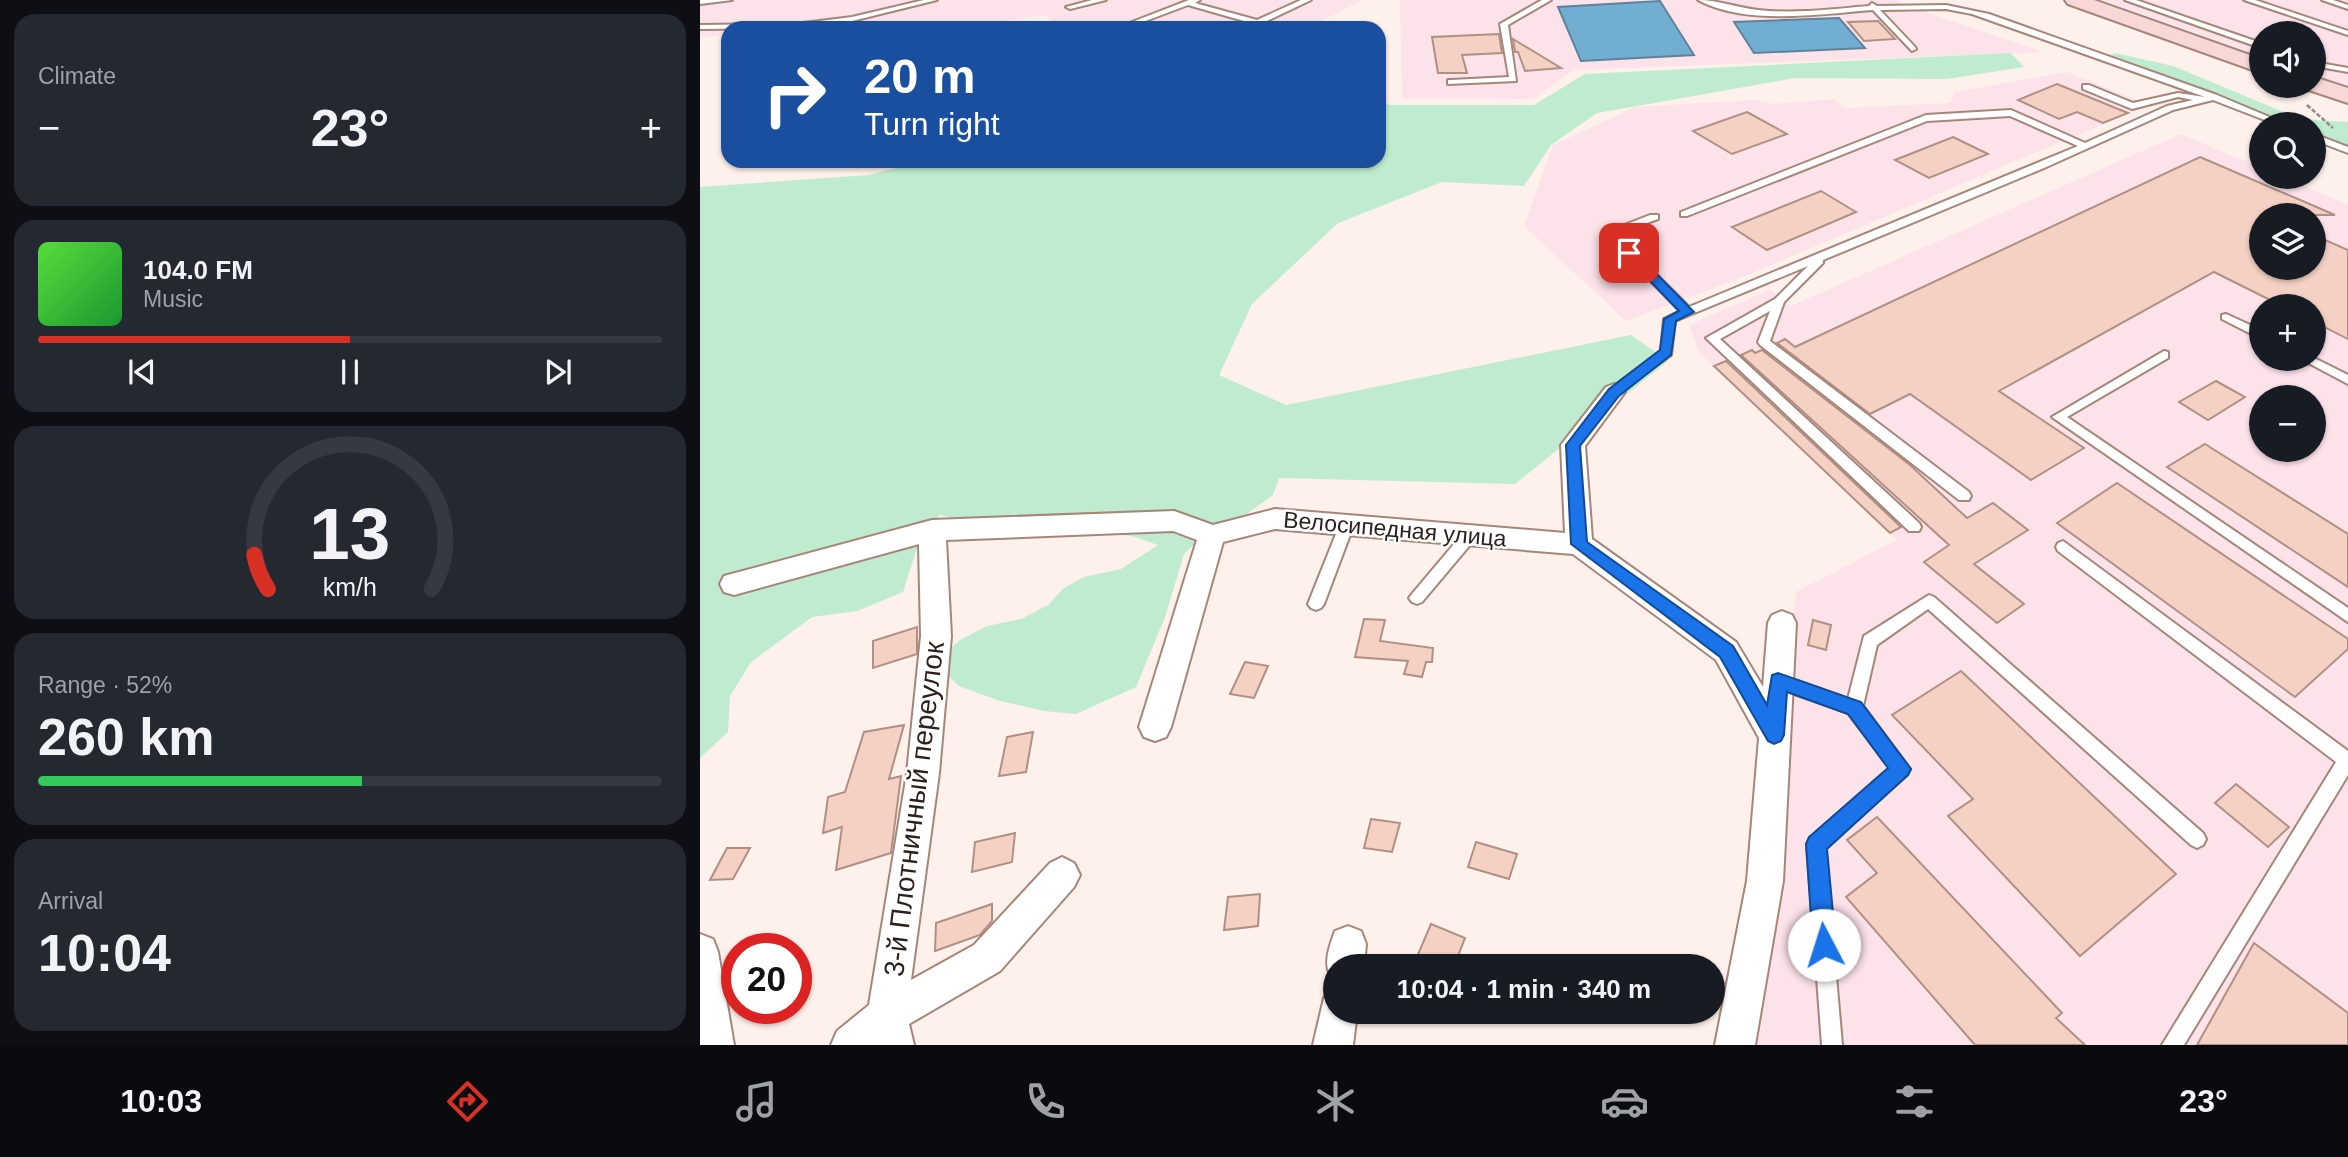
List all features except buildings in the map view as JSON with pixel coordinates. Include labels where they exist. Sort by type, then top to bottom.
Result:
[{"type":"street","points":[[2075,0],[2249,62]]},
{"type":"street","points":[[2326,88],[2348,96]]},
{"type":"street","points":[[1614,393],[1573,445],[1579,544],[1726,651],[1774,735]]},
{"type":"street","name":"Велосипедная улица","points":[[1212,535],[1275,519],[1579,544]]},
{"type":"street","points":[[734,584],[932,530],[1174,521],[1212,535],[1155,727]]},
{"type":"street","name":"3-й Плотничный переулок","points":[[891,1030],[934,663],[936,636],[932,530]]},
{"type":"street","points":[[1735,1045],[1765,881],[1782,623]]},
{"type":"street","points":[[851,1045],[891,1030],[987,958],[1062,875]]},
{"type":"street","points":[[700,952],[714,1045]]},
{"type":"street","points":[[1333,1045],[1336,1024]]},
{"type":"lane","points":[[700,2],[728,0]]},
{"type":"lane","points":[[836,21],[933,0]]},
{"type":"lane","points":[[1070,7],[1102,0]]},
{"type":"lane","points":[[1139,21],[1196,0]]},
{"type":"lane","points":[[1262,21],[1307,0]]},
{"type":"lane","points":[[1451,82],[1513,79],[1504,24],[1547,0]]},
{"type":"lane","points":[[1702,0],[1739,10],[1774,12],[1872,5],[1948,7],[2009,23],[2249,112]]},
{"type":"lane","points":[[2129,0],[2249,42]]},
{"type":"lane","points":[[2248,0],[2348,33]]},
{"type":"lane","points":[[2326,0],[2348,7]]},
{"type":"lane","points":[[1187,3],[1251,21]]},
{"type":"lane","points":[[1872,5],[1912,49]]},
{"type":"lane","points":[[700,27],[721,27]]},
{"type":"lane","points":[[2326,66],[2348,70]]},
{"type":"lane","points":[[2086,87],[2132,106],[2178,95],[2211,98]]},
{"type":"lane","points":[[1614,393],[1667,352],[1670,319],[2170,108],[2211,98]]},
{"type":"lane","points":[[1684,214],[1926,118],[2011,113],[2085,146]]},
{"type":"lane","points":[[2326,141],[2348,150]]},
{"type":"lane","points":[[1654,217],[1609,233],[1688,312]]},
{"type":"lane","points":[[1825,255],[1779,301],[1712,338],[1914,527]]},
{"type":"lane","points":[[1779,301],[1764,342],[1964,496]]},
{"type":"lane","points":[[2226,317],[2249,329]]},
{"type":"lane","points":[[2164,355],[2058,417],[2348,615]]},
{"type":"lane","points":[[2326,369],[2348,380]]},
{"type":"lane","points":[[1316,604],[1346,524]]},
{"type":"lane","points":[[1417,598],[1470,535]]},
{"type":"lane","points":[[2063,547],[2348,760],[2172,1045]]},
{"type":"lane","points":[[1854,708],[1870,641],[1929,601],[2197,839]]},
{"type":"lane","points":[[1778,681],[1854,708],[1901,769],[1816,844],[1832,1045]]},
{"type":"shaded area","points":[[700,0],[1363,0],[1321,21],[1051,21],[1047,15],[1004,21],[721,21],[721,36],[700,37]]},
{"type":"shaded area","points":[[1400,0],[1897,0],[1901,4],[2044,52],[1574,70],[1533,99],[1402,98]]},
{"type":"shaded area","points":[[2103,0],[2348,0],[2348,87],[2326,79],[2326,21],[2249,21],[2249,52]]},
{"type":"shaded area","points":[[2068,72],[2148,105],[1745,276],[1626,321],[1524,226],[1553,145],[1635,107],[1755,100],[1773,104],[1834,99],[1844,108],[1950,103],[1955,92]]},
{"type":"shaded area","points":[[2181,134],[2249,163],[2249,189],[2310,189],[2348,205],[2348,1045],[1736,1045],[1796,592],[1897,540],[1699,352],[1689,325],[1770,290],[1791,306]]},
{"type":"green space","points":[[2011,53],[2024,67],[1947,79],[1795,78],[1597,113],[1551,145],[1524,186],[1442,182],[1338,223],[1252,304],[1219,375],[1286,405],[1631,335],[1668,361],[1515,484],[1279,478],[1273,495],[1245,515],[1216,524],[1184,554],[1165,617],[1136,687],[1076,714],[1044,711],[997,700],[959,686],[934,663],[960,640],[987,626],[1021,619],[1048,605],[1064,588],[1084,577],[1121,569],[1158,545],[1132,536],[963,520],[940,515],[922,533],[903,592],[857,611],[812,617],[751,662],[730,696],[728,732],[700,758],[700,187],[869,175],[896,168],[1386,168],[1386,102],[1389,105],[1534,105],[1585,74]]},
{"type":"green space","points":[[2115,53],[2173,66],[2283,112],[2259,112],[2110,55]]},
{"type":"green space","points":[[2326,121],[2348,122],[2348,148],[2326,139]]},
{"type":"water","points":[[1660,1],[1694,55],[1581,61],[1558,7]]},
{"type":"water","points":[[1839,18],[1865,48],[1754,53],[1734,22]]},
{"type":"route","points":[[1629,253],[1688,312],[1670,319],[1667,352],[1614,393],[1573,445],[1579,544],[1726,651],[1774,735],[1778,681],[1854,708],[1901,769],[1816,844],[1824,945]]}]
